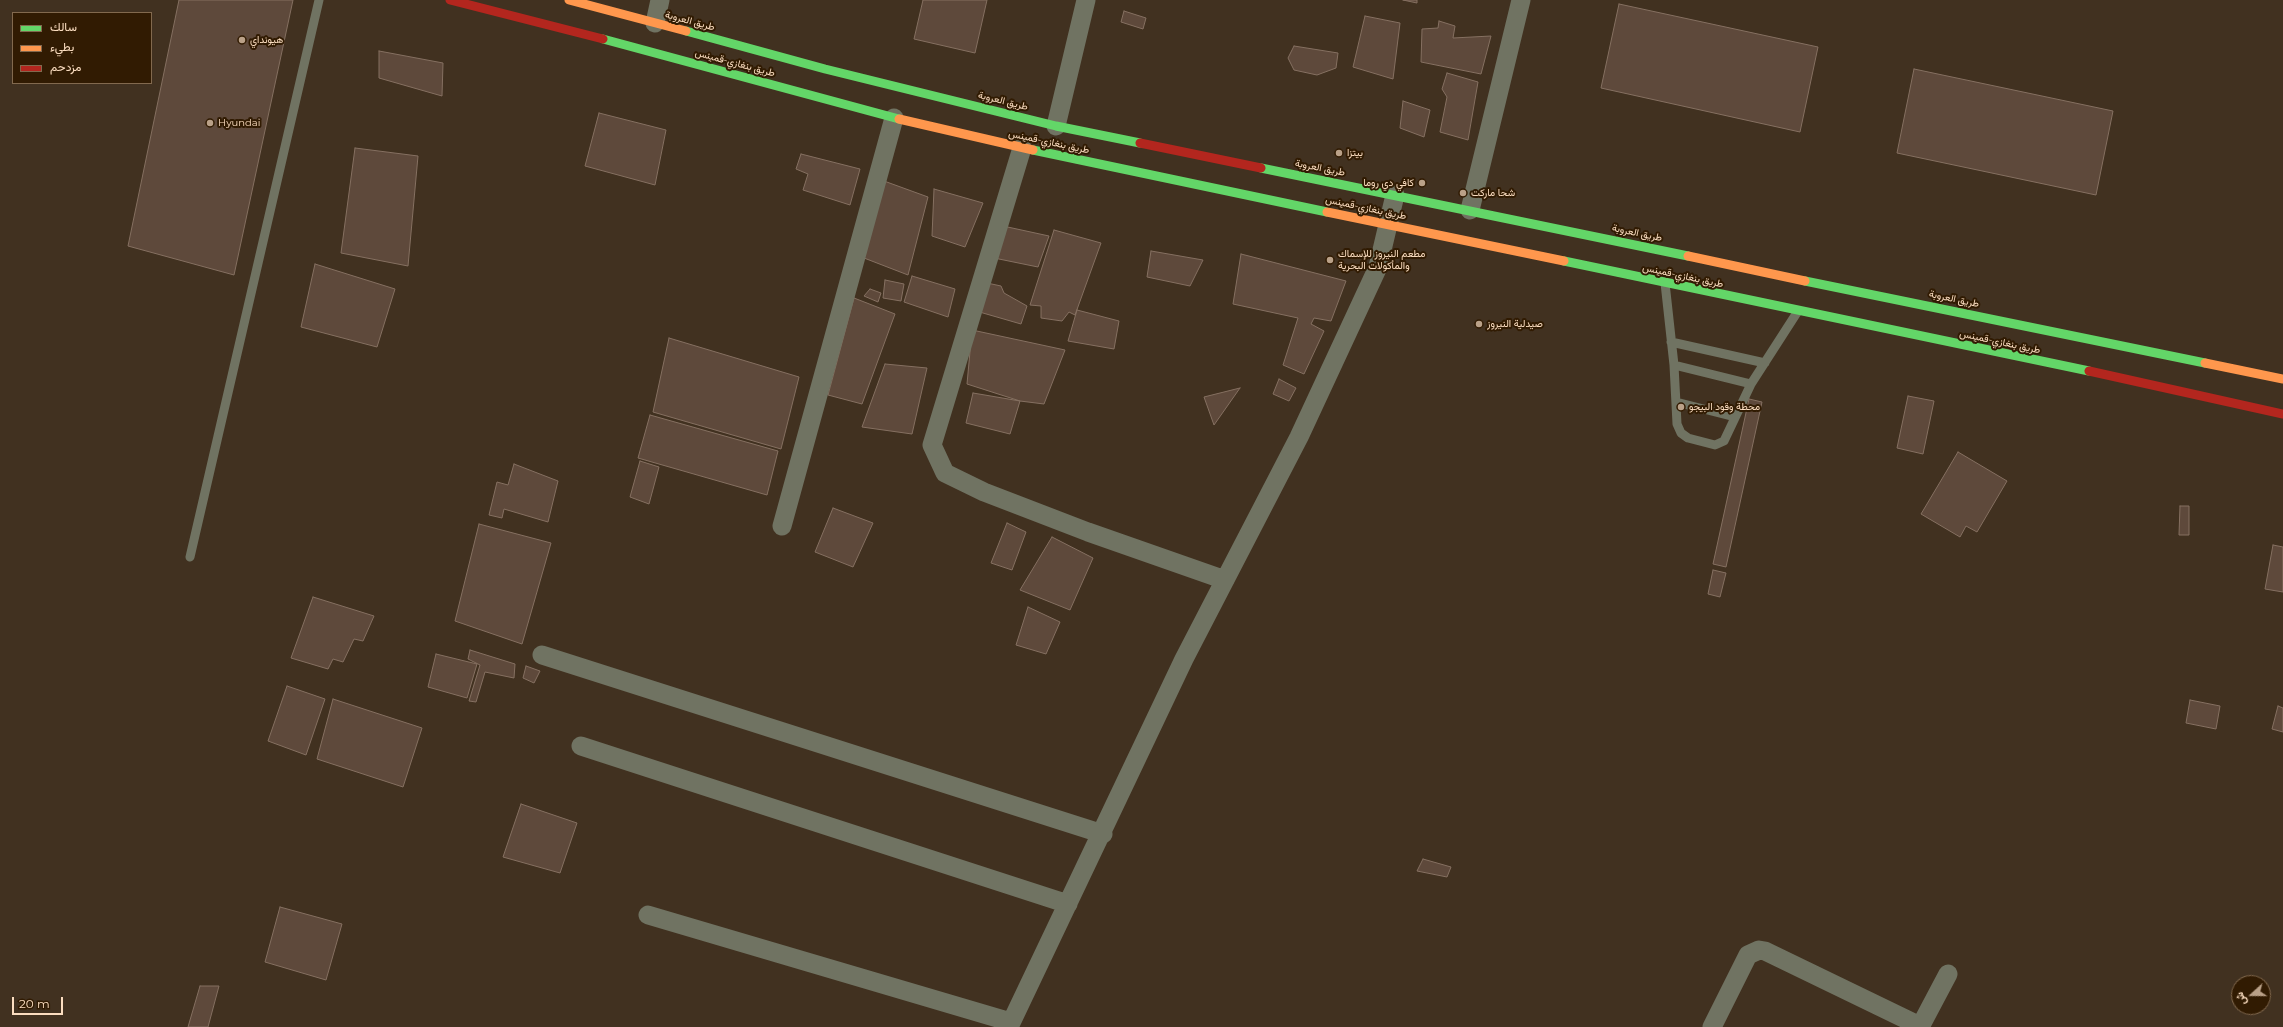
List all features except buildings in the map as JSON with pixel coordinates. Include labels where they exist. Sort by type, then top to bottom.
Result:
[{"type":"main road","name":"طريق بنغازي-قمينس","points":[[450,0],[631,46],[894,118],[1022,148],[2136,381],[2283,414]]},
{"type":"main road","name":"طريق العروبة","points":[[569,0],[825,69],[1056,126],[1395,194],[2283,379]]},
{"type":"street","points":[[655,24],[660,0]]},
{"type":"street","points":[[1056,126],[1086,0]]},
{"type":"street","points":[[1470,210],[1521,0]]},
{"type":"street","points":[[782,526],[894,118]]},
{"type":"street","points":[[1022,148],[932,445],[946,473],[984,492],[1088,532],[1225,580]]},
{"type":"street","points":[[648,915],[1010,1025],[1103,834],[1184,659],[1299,437],[1374,275],[1389,224],[1395,194]]},
{"type":"street","points":[[542,655],[1103,834]]},
{"type":"street","points":[[581,746],[1068,904]]},
{"type":"street","points":[[1712,1027],[1748,955],[1759,950],[1765,951],[1920,1027],[1948,974]]},
{"type":"lane","points":[[190,557],[318,0]]},
{"type":"lane","points":[[1665,283],[1674,365],[1677,424],[1681,433],[1688,438],[1715,445],[1724,441],[1751,384],[1798,311]]},
{"type":"lane","points":[[1671,342],[1765,363]]},
{"type":"lane","points":[[1674,365],[1751,384]]},
{"type":"lane","points":[[1676,402],[1735,417]]},
{"type":"traffic: fast","points":[[686,31],[825,69],[1056,126],[1140,143]]},
{"type":"traffic: fast","points":[[603,39],[899,119]]},
{"type":"traffic: fast","points":[[1033,150],[1327,212]]},
{"type":"traffic: fast","points":[[1261,168],[1688,256]]},
{"type":"traffic: fast","points":[[1564,261],[2089,371]]},
{"type":"traffic: fast","points":[[1805,281],[2205,363]]},
{"type":"traffic: slow","points":[[569,0],[686,31]]},
{"type":"traffic: slow","points":[[899,119],[1033,150]]},
{"type":"traffic: slow","points":[[1327,212],[1564,261]]},
{"type":"traffic: slow","points":[[1688,256],[1805,281]]},
{"type":"traffic: slow","points":[[2205,363],[2283,379]]},
{"type":"traffic: jam","points":[[450,0],[603,39]]},
{"type":"traffic: jam","points":[[1140,143],[1261,168]]},
{"type":"traffic: jam","points":[[2089,371],[2283,414]]},
{"type":"place","name":"هيونداي","points":[[242,40]]},
{"type":"place","name":"Hyundai","points":[[210,123]]},
{"type":"place","name":"بيتزا","points":[[1339,153]]},
{"type":"place","name":"كافي دي روما","points":[[1422,183]]},
{"type":"place","name":"شحا ماركت","points":[[1463,193]]},
{"type":"place","name":"مطعم النيروز للإسماك والمأكولات البحرية","points":[[1330,260]]},
{"type":"place","name":"صيدلية النيروز","points":[[1479,324]]},
{"type":"place","name":"محطة وقود البيجو","points":[[1681,407]]}]
